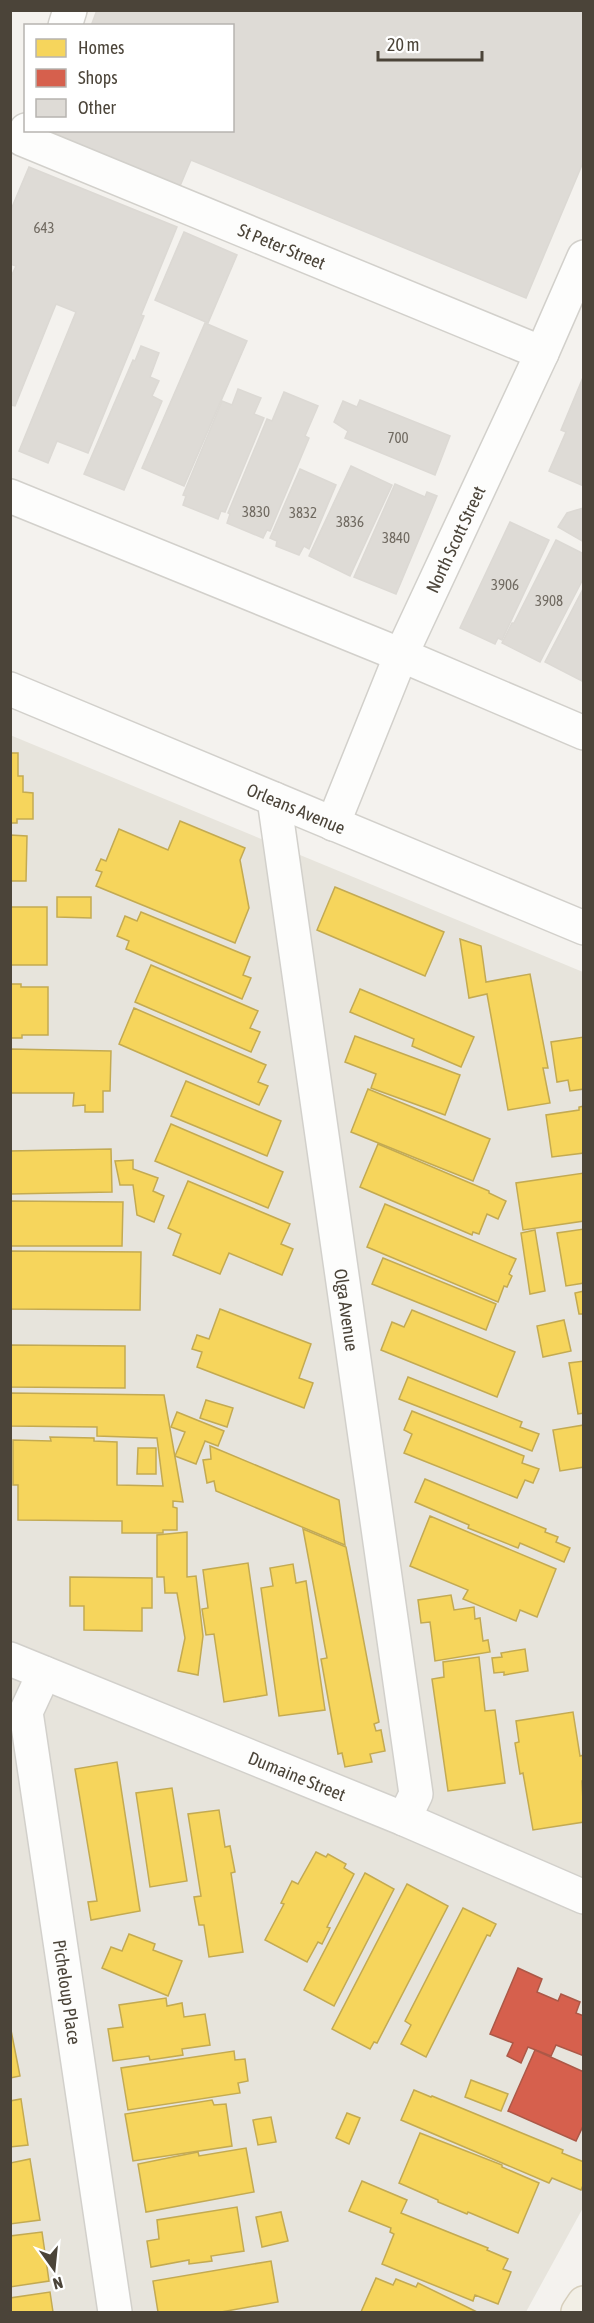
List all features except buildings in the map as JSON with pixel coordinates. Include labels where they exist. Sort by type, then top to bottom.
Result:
[{"type":"main road","points":[[578,2313],[584,2303]]},
{"type":"street","name":"St Peter Street","points":[[24,135],[542,353]]},
{"type":"street","name":"North Scott Street","points":[[333,824],[401,655],[542,353],[584,257]]},
{"type":"street","points":[[10,496],[401,655],[584,733]]},
{"type":"street","name":"Orleans Avenue","points":[[10,689],[584,928]]},
{"type":"street","name":"Olga Avenue","points":[[274,799],[416,1794],[404,1819]]},
{"type":"street","name":"Dumaine Street","points":[[10,1659],[404,1819],[584,1897]]},
{"type":"street","name":"Picheloup Place","points":[[44,1672],[26,1712],[115,2313]]},
{"type":"shaded area","points":[[10,735],[583,972],[584,2206],[526,2312],[11,2312]]}]
